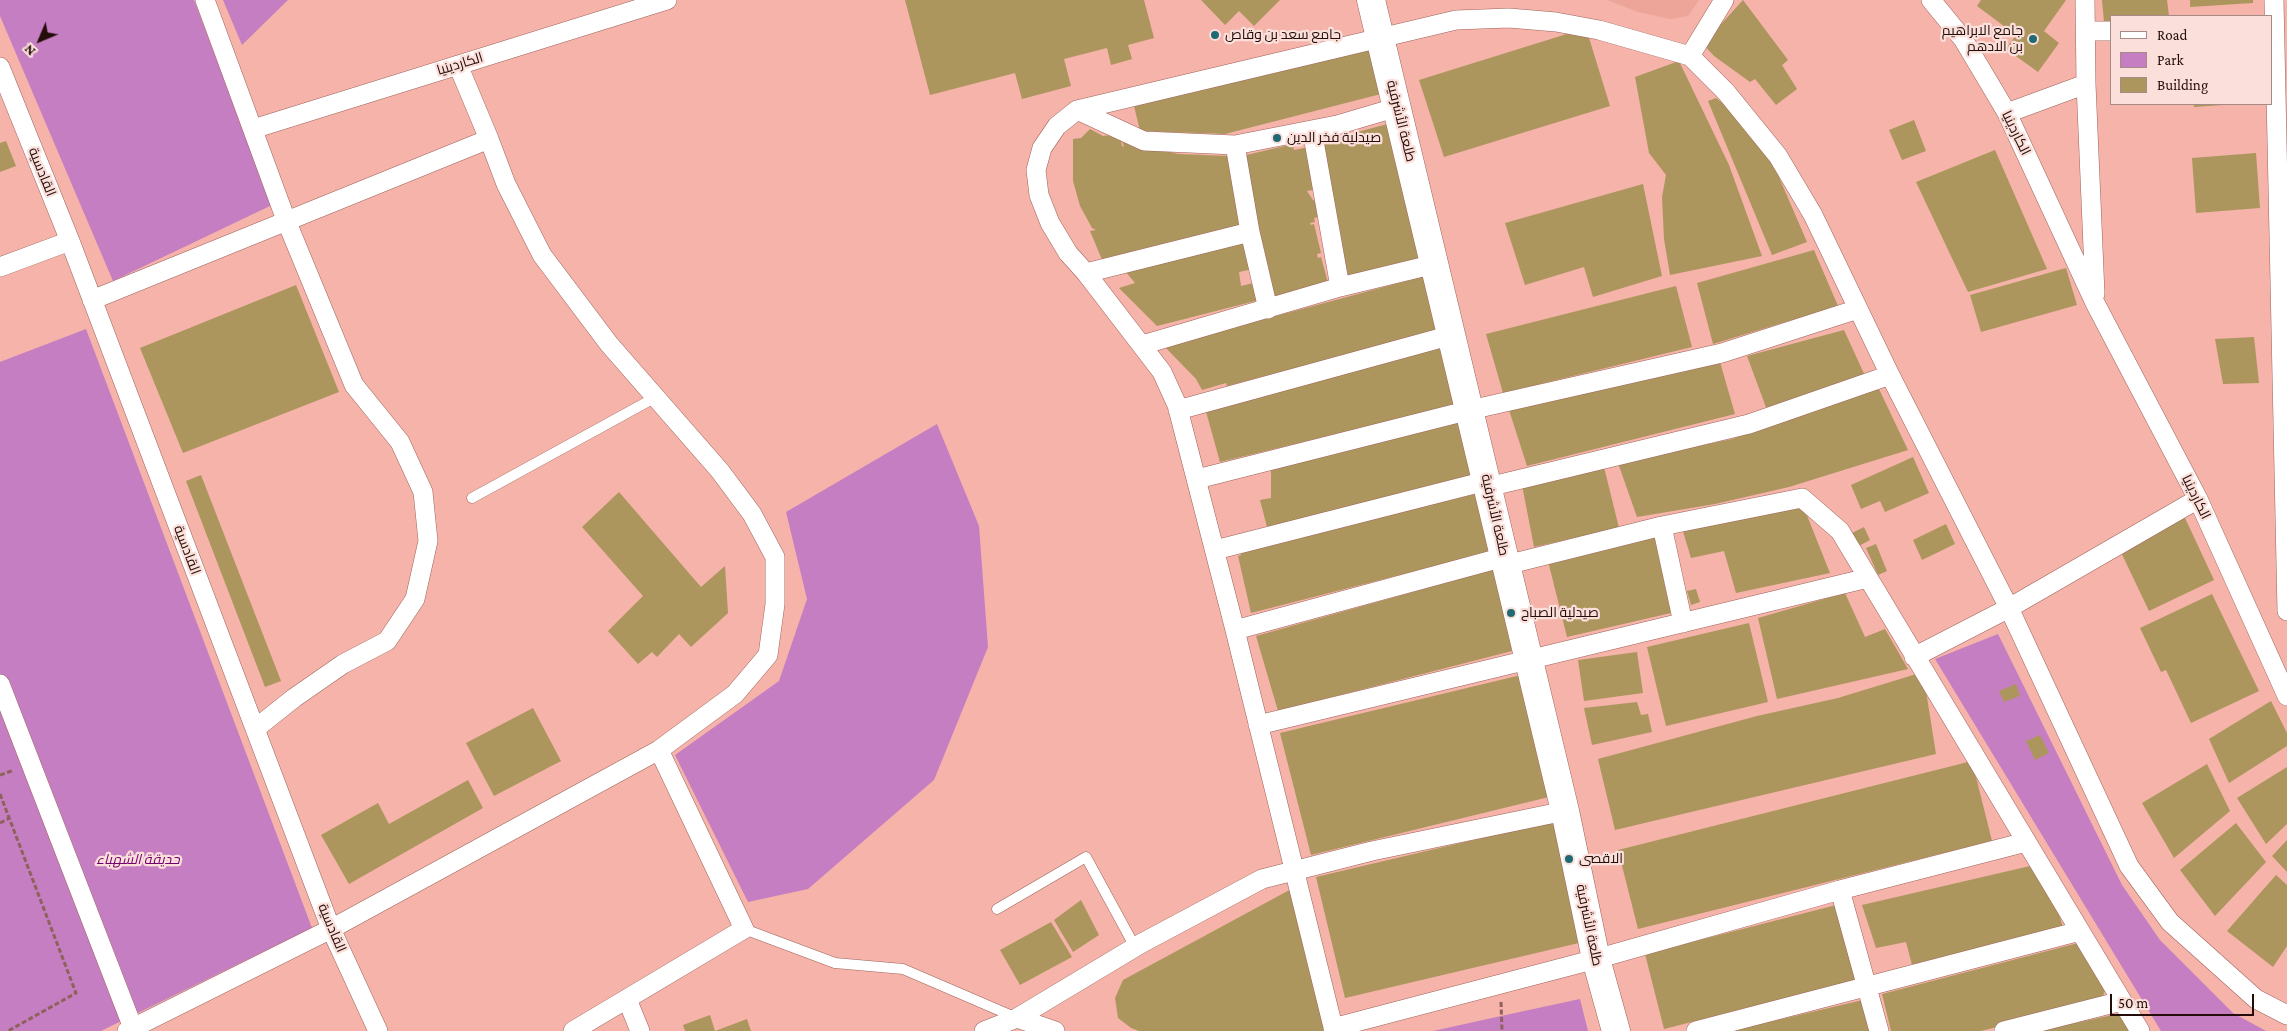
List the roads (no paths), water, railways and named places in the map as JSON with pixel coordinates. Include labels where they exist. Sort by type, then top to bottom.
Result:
[{"type":"main road","name":"طلعة الأشرفية","points":[[1371,0],[1565,811],[1596,959],[1616,1031]]},
{"type":"street","points":[[205,0],[286,220],[354,386],[400,442],[424,492],[428,541],[415,599],[387,641],[343,664],[294,698],[256,729]]},
{"type":"street","name":"الكاردينيا","points":[[253,129],[667,0]]},
{"type":"street","points":[[1690,56],[1724,0]]},
{"type":"street","name":"الكاردينيا","points":[[1931,0],[1963,39],[2008,113],[2095,303],[2198,499],[2287,696]]},
{"type":"street","name":"الكاردينيا","points":[[2085,0],[2086,84],[2095,303]]},
{"type":"street","points":[[2274,0],[2277,30],[2285,396],[2287,611]]},
{"type":"street","points":[[2026,842],[1840,890],[1334,1030],[1293,871],[1215,550],[1178,410],[1162,372],[1086,273],[1068,253],[1050,223],[1039,196],[1036,170],[1042,148],[1057,126],[1077,110],[1456,20],[1509,18],[1556,22],[1599,30],[1690,56],[1726,92],[1778,156],[1812,215],[1890,375],[2010,608],[2129,866],[2170,922],[2256,999],[2287,1015]]},
{"type":"street","points":[[2086,31],[2110,31]]},
{"type":"street","points":[[0,684],[130,1029],[331,929],[659,750],[735,694],[768,655],[775,604],[775,557],[752,514],[720,471],[609,344],[542,255],[506,184],[458,65]]},
{"type":"street","name":"القادسية","points":[[0,67],[70,241],[331,929],[378,1031]]},
{"type":"street","points":[[2008,113],[2086,84]]},
{"type":"street","points":[[1077,110],[1144,141],[1235,145],[1312,130],[1398,107]]},
{"type":"street","points":[[1312,130],[1340,286]]},
{"type":"street","points":[[92,300],[489,139]]},
{"type":"street","points":[[1235,145],[1250,232],[1268,309]]},
{"type":"street","points":[[1086,273],[1250,232]]},
{"type":"street","points":[[0,267],[70,241]]},
{"type":"street","points":[[1142,345],[1340,286],[1435,264]]},
{"type":"street","points":[[1197,480],[1470,410],[1722,353],[1858,309]]},
{"type":"street","points":[[1178,410],[1452,335]]},
{"type":"street","points":[[1215,550],[1487,484],[1749,424],[1890,375]]},
{"type":"street","points":[[1235,630],[1505,561],[1662,526],[1802,498],[1840,531],[2140,1031]]},
{"type":"street","points":[[1914,657],[2010,608],[2198,499]]},
{"type":"street","points":[[1662,526],[1683,624]]},
{"type":"street","points":[[1258,726],[1868,578]]},
{"type":"street","points":[[573,1031],[744,929],[659,750]]},
{"type":"street","points":[[984,1031],[1017,1018],[1135,947],[1262,879],[1372,851],[1565,811]]},
{"type":"street","points":[[1840,890],[1879,1031]]},
{"type":"street","points":[[1696,1031],[2080,931]]},
{"type":"street","points":[[627,999],[640,1031]]},
{"type":"street","points":[[2004,1031],[2122,1001]]},
{"type":"street","points":[[1017,1018],[1055,1031]]},
{"type":"lane","points":[[472,498],[656,397]]},
{"type":"lane","points":[[997,908],[1086,857],[1135,947]]},
{"type":"lane","points":[[744,929],[835,963],[903,969],[1017,1018]]},
{"type":"place","name":"جامع سعد بن وقاص","points":[[1215,35]]},
{"type":"place","name":"جامع الابراهيم بن الادهم","points":[[2033,39]]},
{"type":"place","name":"صيدلية فخر الدين","points":[[1277,138]]},
{"type":"place","name":"صيدلية الصباح","points":[[1511,613]]},
{"type":"place","name":"الاقصى","points":[[1569,859]]},
{"type":"park label","name":"حديقة الشهباء","points":[[138,860]]}]
